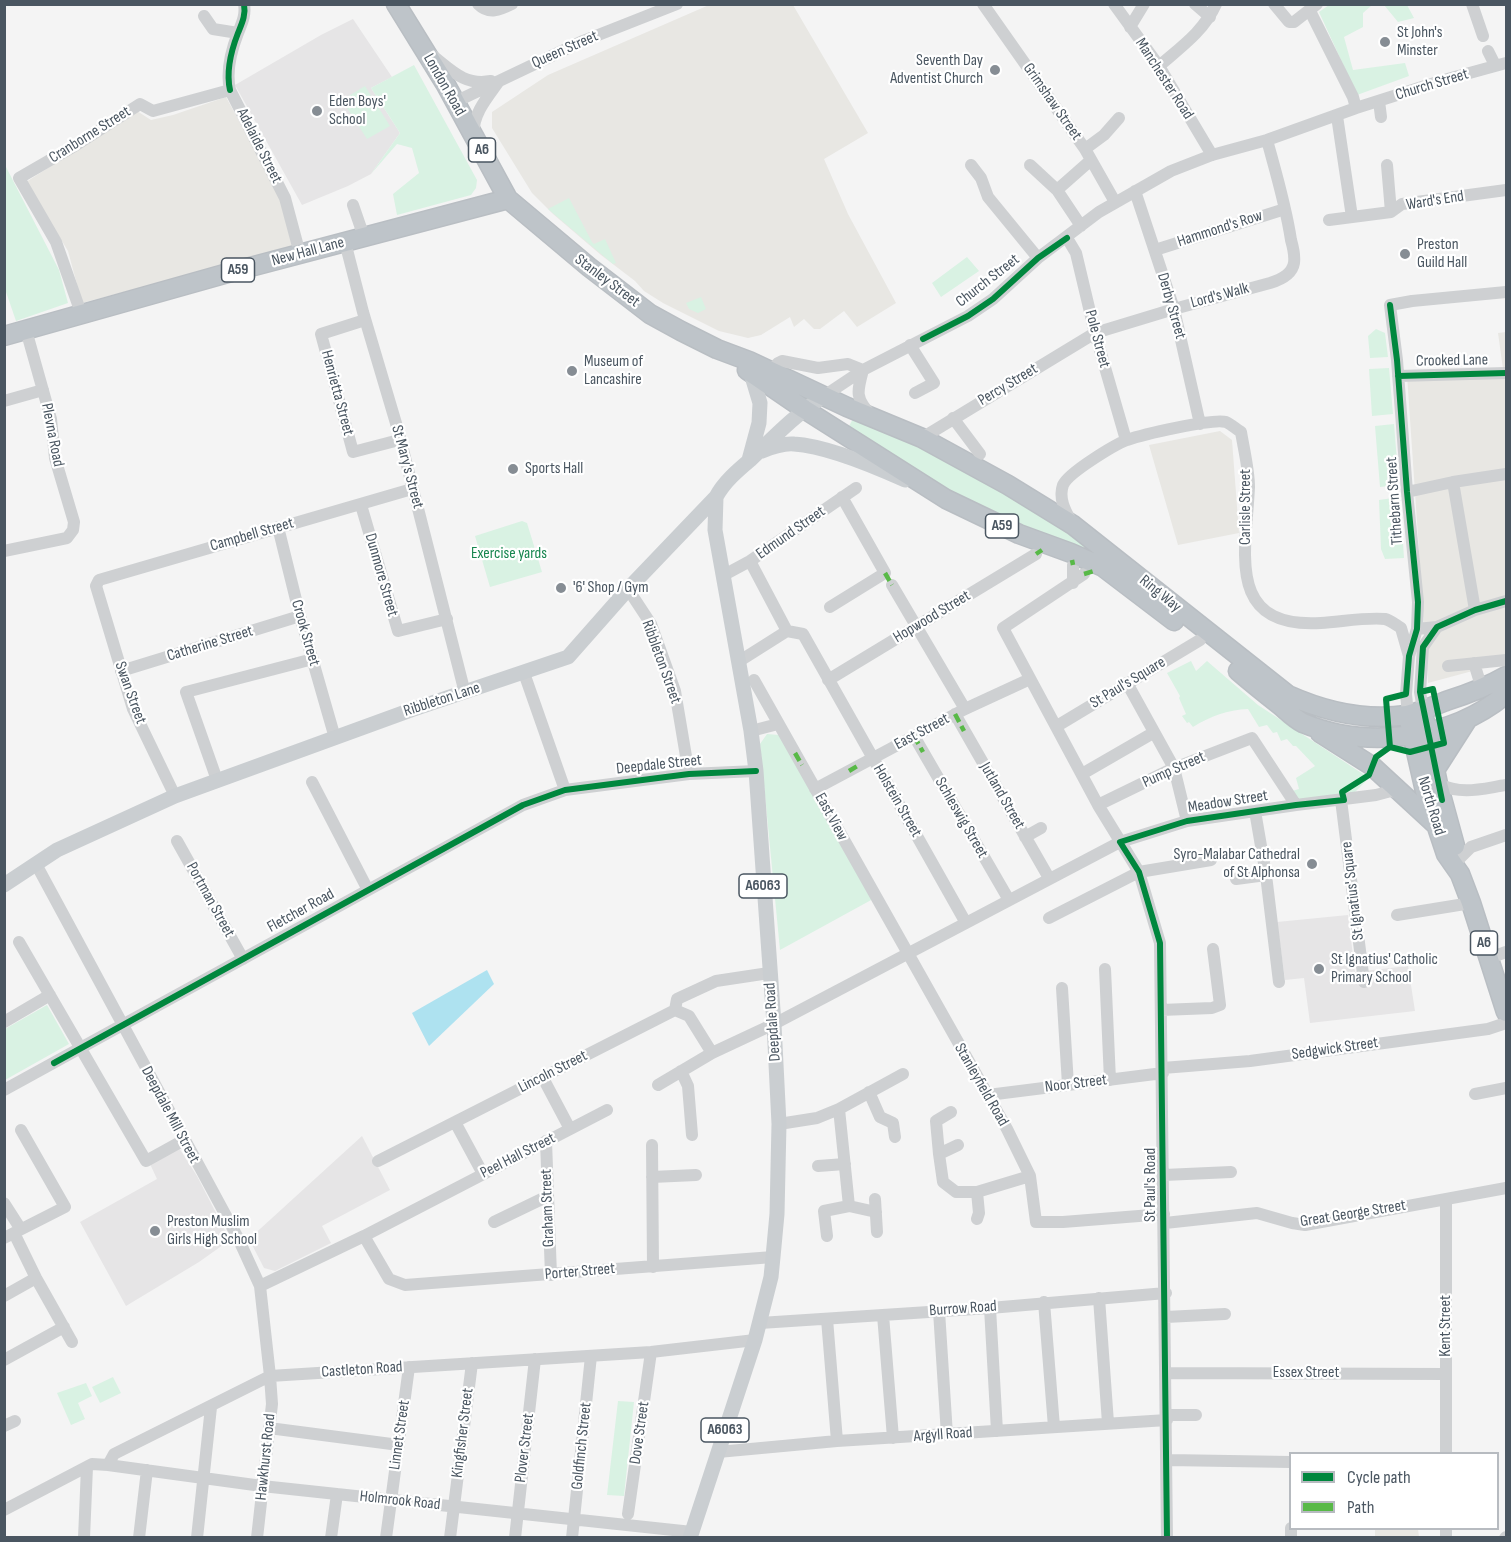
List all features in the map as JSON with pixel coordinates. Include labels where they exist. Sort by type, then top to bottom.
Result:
[{"type":"highway","name":"London Road","points":[[396,4],[455,102],[508,199]]},
{"type":"highway","points":[[471,208],[484,194],[491,168]]},
{"type":"highway","name":"New Hall Lane","points":[[4,336],[81,313],[508,199]]},
{"type":"highway","name":"Stanley Street","points":[[508,199],[560,244],[650,314],[717,349],[824,396]]},
{"type":"highway","name":"Stanley Street","points":[[717,349],[804,409]]},
{"type":"highway","name":"Ring Way","points":[[824,396],[922,438],[1008,485],[1073,525],[1288,695],[1307,704],[1373,717],[1415,712],[1482,689],[1506,676]]},
{"type":"highway","name":"Ring Way","points":[[804,409],[946,499],[1019,534],[1103,567],[1200,640],[1300,722],[1336,733],[1388,737],[1420,733],[1467,720],[1506,694]]},
{"type":"highway","name":"A6","points":[[1415,712],[1420,733]]},
{"type":"highway","name":"Ring Way","points":[[1436,777],[1467,720]]},
{"type":"highway","points":[[1300,722],[1362,759],[1403,793],[1436,825]]},
{"type":"highway","name":"North Road","points":[[1420,733],[1436,777],[1457,849],[1459,867],[1471,903],[1498,955],[1506,1012]]},
{"type":"highway","name":"North Road","points":[[1420,733],[1425,791],[1446,855],[1459,867]]},
{"type":"main road","points":[[751,373],[759,403],[759,423],[753,456]]},
{"type":"main road","name":"Ribbleton Lane","points":[[4,885],[57,850],[175,796],[411,710],[568,657],[628,589],[716,497],[721,488],[804,409],[824,396]]},
{"type":"main road","points":[[753,456],[780,445],[794,444],[813,447],[874,466],[946,499]]},
{"type":"main road","name":"Deepdale Road","points":[[691,1535],[755,1340],[771,1277],[777,1214],[779,1124],[756,771],[715,530],[716,497]]},
{"type":"main road","points":[[689,525],[704,523],[715,530]]},
{"type":"street","name":"Adelaide Street","points":[[244,4],[244,19],[238,33],[227,77],[230,90],[285,198],[300,254]]},
{"type":"street","points":[[478,4],[489,11],[498,11],[512,4]]},
{"type":"street","name":"Queen Street","points":[[455,102],[583,41],[677,4]]},
{"type":"street","name":"Grimshaw Street","points":[[983,4],[1088,155],[1115,202]]},
{"type":"street","name":"Manchester Road","points":[[1114,4],[1160,66],[1212,155]]},
{"type":"street","points":[[1130,27],[1144,4]]},
{"type":"street","points":[[1195,4],[1210,17]]},
{"type":"street","points":[[1160,66],[1198,33],[1216,4]]},
{"type":"street","points":[[1274,4],[1289,22],[1294,22],[1313,8],[1356,108]]},
{"type":"street","points":[[1472,4],[1483,36]]},
{"type":"street","points":[[204,16],[213,29],[238,33]]},
{"type":"street","points":[[423,48],[469,82],[500,80]]},
{"type":"street","points":[[1488,51],[1501,64]]},
{"type":"street","name":"Church Street","points":[[824,396],[863,370],[968,316],[993,299],[1038,258],[1115,202],[1171,171],[1212,155],[1267,140],[1356,108],[1501,64]]},
{"type":"street","points":[[473,134],[479,109],[500,80]]},
{"type":"street","name":"Cranborne Street","points":[[81,313],[56,242],[19,178],[140,104],[153,111],[230,90]]},
{"type":"street","points":[[1379,101],[1381,117]]},
{"type":"street","points":[[1337,116],[1352,217]]},
{"type":"street","points":[[1057,190],[1119,118]]},
{"type":"street","points":[[1267,140],[1285,209]]},
{"type":"street","points":[[971,165],[981,178],[988,197],[1038,258]]},
{"type":"street","points":[[1030,165],[1057,190],[1082,226]]},
{"type":"street","points":[[1387,165],[1391,212]]},
{"type":"street","name":"Ward's End","points":[[1329,220],[1391,212],[1402,204],[1506,190]]},
{"type":"street","name":"Derby Street","points":[[1135,191],[1174,309],[1200,424]]},
{"type":"street","points":[[353,205],[364,237]]},
{"type":"street","name":"Hammond's Row","points":[[1155,250],[1285,209]]},
{"type":"street","name":"Lord's Walk","points":[[1095,333],[1282,279],[1291,271],[1294,264],[1285,209]]},
{"type":"street","name":"Pole Street","points":[[1067,238],[1076,253],[1095,333],[1126,440]]},
{"type":"street","name":"St Mary's Street","points":[[345,242],[465,693]]},
{"type":"street","name":"Tithebarn Street","points":[[1415,712],[1406,694],[1409,657],[1417,629],[1418,602],[1390,305],[1506,292]]},
{"type":"street","name":"Henrietta Street","points":[[365,320],[321,334],[353,452],[399,440]]},
{"type":"street","name":"Plevna Road","points":[[4,551],[67,538],[73,530],[74,522],[55,458],[51,419],[26,330]]},
{"type":"street","name":"Percy Street","points":[[922,438],[1095,333]]},
{"type":"street","points":[[910,345],[934,383],[915,393]]},
{"type":"street","points":[[770,372],[782,361],[818,368],[849,364],[863,370],[858,388],[859,398],[861,404],[874,418]]},
{"type":"street","name":"Crooked Lane","points":[[1398,376],[1506,373]]},
{"type":"street","points":[[4,401],[43,390]]},
{"type":"street","points":[[953,418],[980,454]]},
{"type":"street","name":"Carlisle Street","points":[[1073,525],[1063,507],[1062,491],[1064,482],[1083,465],[1126,440],[1210,421],[1226,422],[1241,432],[1249,485],[1245,525],[1246,573],[1249,589],[1255,601],[1280,620],[1300,624],[1387,619],[1401,628],[1409,657]]},
{"type":"street","points":[[1407,492],[1506,474]]},
{"type":"street","points":[[1453,482],[1475,610]]},
{"type":"street","name":"Edmund Street","points":[[724,575],[750,561],[856,488]]},
{"type":"street","name":"Campbell Street","points":[[96,586],[99,580],[412,489]]},
{"type":"street","points":[[830,607],[885,573],[842,497]]},
{"type":"street","name":"Dunmore Street","points":[[361,505],[398,631],[447,619]]},
{"type":"street","name":"Crook Street","points":[[278,527],[300,616],[335,738]]},
{"type":"street","name":"Hopwood Street","points":[[828,680],[1036,554]]},
{"type":"street","points":[[738,662],[787,631],[750,561]]},
{"type":"street","points":[[1073,565],[1073,583]]},
{"type":"street","points":[[1030,679],[1003,628],[1084,574]]},
{"type":"street","name":"Jutland Street","points":[[892,585],[917,626],[960,712],[964,731],[1049,878]]},
{"type":"street","name":"Swan Street","points":[[96,586],[133,709],[175,796]]},
{"type":"street","name":"Ribbleton Street","points":[[628,589],[651,624],[675,691],[689,774]]},
{"type":"street","points":[[1417,629],[1437,627],[1475,610],[1506,601]]},
{"type":"street","name":"Catherine Street","points":[[121,672],[300,616]]},
{"type":"street","points":[[1415,712],[1420,692],[1423,647],[1437,627]]},
{"type":"street","name":"Holstein Street","points":[[787,631],[803,634],[966,922]]},
{"type":"street","name":"St Paul's Square","points":[[1057,726],[1200,640]]},
{"type":"street","points":[[217,780],[186,692],[313,659]]},
{"type":"street","points":[[1448,666],[1506,660]]},
{"type":"street","points":[[1474,663],[1482,689]]},
{"type":"street","points":[[524,673],[565,790]]},
{"type":"street","name":"East Street","points":[[815,789],[960,712],[1030,679]]},
{"type":"street","name":"St Paul's Road","points":[[1030,679],[1098,805],[1139,872],[1160,943],[1166,1288],[1167,1538]]},
{"type":"street","name":"East View","points":[[754,680],[908,954]]},
{"type":"street","points":[[1127,683],[1174,768],[1187,821]]},
{"type":"street","points":[[751,731],[778,724]]},
{"type":"street","points":[[1082,774],[1153,733]]},
{"type":"street","name":"Schleswig Street","points":[[914,736],[1009,900]]},
{"type":"street","name":"Pump Street","points":[[1098,805],[1174,768],[1252,738],[1296,805]]},
{"type":"street","name":"Deepdale Street","points":[[565,790],[689,774],[756,771]]},
{"type":"street","points":[[1376,795],[1380,788],[1381,774]]},
{"type":"street","points":[[1436,777],[1452,790],[1464,792],[1506,785]]},
{"type":"street","points":[[312,782],[368,890]]},
{"type":"street","name":"Fletcher Road","points":[[4,1090],[523,805],[565,790]]},
{"type":"street","name":"Meadow Street","points":[[774,1024],[1120,842],[1187,821],[1391,791],[1403,793]]},
{"type":"street","name":"St Ignatius' Square","points":[[1341,800],[1364,982]]},
{"type":"street","points":[[1255,811],[1266,875],[1279,982]]},
{"type":"street","points":[[1025,837],[1041,828]]},
{"type":"street","points":[[1459,867],[1471,847],[1506,838]]},
{"type":"street","name":"Portman Street","points":[[177,841],[243,959]]},
{"type":"street","points":[[1049,918],[1139,872],[1211,860]]},
{"type":"street","name":"Deepdale Mill Street","points":[[36,864],[238,1239],[260,1286],[270,1376]]},
{"type":"street","points":[[1236,879],[1266,875]]},
{"type":"street","points":[[1397,915],[1471,903]]},
{"type":"street","points":[[19,942],[146,1161],[184,1140]]},
{"type":"street","points":[[1161,1010],[1212,1008],[1220,1005],[1213,949]]},
{"type":"street","name":"Stanleyfield Road","points":[[908,954],[988,1095],[1030,1176],[1036,1222]]},
{"type":"street","points":[[1105,969],[1110,1080]]},
{"type":"street","name":"Lincoln Street","points":[[378,1161],[675,1010],[677,999],[716,981],[769,973]]},
{"type":"street","points":[[1062,988],[1068,1085]]},
{"type":"street","points":[[4,1005],[8,1020],[50,995]]},
{"type":"street","points":[[675,1010],[689,1016],[712,1053]]},
{"type":"street","name":"Sedgwick Street","points":[[1163,1071],[1488,1029],[1506,1023]]},
{"type":"street","points":[[658,1085],[712,1053],[774,1024]]},
{"type":"street","points":[[681,1071],[688,1086],[692,1135]]},
{"type":"street","name":"Noor Street","points":[[988,1095],[1163,1071]]},
{"type":"street","points":[[779,1124],[817,1118],[839,1109],[903,1074]]},
{"type":"street","points":[[543,1078],[570,1129]]},
{"type":"street","points":[[1475,1094],[1506,1088]]},
{"type":"street","points":[[866,1094],[880,1116],[893,1123],[895,1137]]},
{"type":"street","points":[[839,1109],[849,1206]]},
{"type":"street","name":"Peel Hall Street","points":[[260,1286],[364,1236],[607,1110]]},
{"type":"street","points":[[951,1112],[936,1121],[943,1182],[956,1192],[977,1192],[1030,1176]]},
{"type":"street","points":[[455,1122],[483,1174]]},
{"type":"street","points":[[13,1233],[65,1207],[21,1130]]},
{"type":"street","name":"Graham Street","points":[[546,1141],[550,1275]]},
{"type":"street","points":[[652,1145],[653,1267]]},
{"type":"street","points":[[939,1154],[958,1146]]},
{"type":"street","points":[[818,1166],[845,1164]]},
{"type":"street","points":[[1164,1175],[1231,1172]]},
{"type":"street","points":[[652,1177],[696,1175]]},
{"type":"street","name":"Great George Street","points":[[1036,1222],[1257,1213],[1305,1225],[1506,1188]]},
{"type":"street","points":[[977,1192],[979,1213],[977,1219]]},
{"type":"street","points":[[494,1222],[548,1196]]},
{"type":"street","points":[[874,1199],[878,1232]]},
{"type":"street","name":"Kent Street","points":[[1446,1199],[1446,1452]]},
{"type":"street","points":[[4,1203],[13,1233],[72,1342]]},
{"type":"street","points":[[827,1236],[824,1211],[849,1206],[876,1212]]},
{"type":"street","name":"Porter Street","points":[[364,1236],[388,1279],[405,1285],[773,1257]]},
{"type":"street","points":[[4,1296],[36,1278]]},
{"type":"street","name":"Burrow Road","points":[[760,1320],[826,1319],[990,1308],[1099,1298],[1166,1288]]},
{"type":"street","points":[[1099,1298],[1108,1423]]},
{"type":"street","points":[[1044,1302],[1054,1427]]},
{"type":"street","points":[[990,1308],[998,1431]]},
{"type":"street","points":[[939,1311],[946,1435]]},
{"type":"street","points":[[1166,1317],[1225,1314]]},
{"type":"street","points":[[883,1315],[893,1438]]},
{"type":"street","points":[[826,1319],[837,1442]]},
{"type":"street","points":[[4,1359],[64,1327]]},
{"type":"street","name":"Castleton Road","points":[[108,1465],[114,1454],[270,1376],[651,1352],[755,1340]]},
{"type":"street","name":"Dove Street","points":[[628,1514],[651,1352]]},
{"type":"street","name":"Goldfinch Street","points":[[572,1538],[591,1356]]},
{"type":"street","name":"Plover Street","points":[[515,1538],[536,1359]]},
{"type":"street","name":"Kingfisher Street","points":[[450,1538],[472,1363]]},
{"type":"street","name":"Linnet Street","points":[[386,1538],[409,1367]]},
{"type":"street","name":"Essex Street","points":[[1166,1373],[1446,1374]]},
{"type":"street","name":"Hawkhurst Road","points":[[257,1538],[272,1404],[270,1376]]},
{"type":"street","points":[[197,1538],[211,1407]]},
{"type":"street","name":"Argyll Road","points":[[718,1452],[1196,1415]]},
{"type":"street","points":[[269,1428],[399,1445]]},
{"type":"street","points":[[1168,1460],[1289,1462]]},
{"type":"street","points":[[4,1510],[92,1464],[108,1465]]},
{"type":"street","name":"Holmrook Road","points":[[108,1465],[262,1486],[574,1519],[691,1535]]},
{"type":"street","points":[[84,1538],[87,1467]]},
{"type":"street","points":[[139,1538],[147,1470]]},
{"type":"street","points":[[332,1538],[338,1494]]},
{"type":"shaded area","points":[[709,5],[793,5],[868,133],[824,159],[848,214],[896,303],[857,327],[844,311],[820,329],[814,329],[804,319],[794,327],[790,317],[761,335],[748,338],[719,331],[663,303],[644,291],[635,281],[601,255],[532,193],[492,128],[492,112],[548,75]]},
{"type":"shaded area","name":"Eden Boys' School","points":[[353,19],[392,77],[371,88],[400,133],[371,174],[302,205],[235,85]]},
{"type":"shaded area","points":[[226,97],[284,204],[294,247],[82,303],[68,251],[26,182],[137,111],[151,120]]},
{"type":"shaded area","points":[[1506,332],[1506,662],[1428,683],[1407,375],[1503,369],[1498,333]]},
{"type":"shaded area","points":[[1220,431],[1232,440],[1239,533],[1178,545],[1149,445]]},
{"type":"shaded area","name":"St Ignatius' Catholic Primary School","points":[[1348,915],[1355,972],[1408,966],[1415,1011],[1310,1023],[1304,978],[1285,980],[1277,922]]},
{"type":"shaded area","name":"Preston Muslim Girls High School","points":[[362,1136],[390,1190],[322,1226],[331,1243],[275,1271],[264,1268],[249,1239]]},
{"type":"shaded area","name":"Preston Muslim Girls High School","points":[[179,1148],[197,1176],[230,1240],[199,1262],[126,1306],[80,1222],[157,1179],[150,1164]]},
{"type":"shaded area","points":[[1375,1530],[1418,1530],[1419,1537],[1375,1537]]},
{"type":"green space","points":[[1329,5],[1372,5],[1363,13],[1363,27],[1344,37],[1353,70],[1405,63],[1409,76],[1357,95],[1319,12]]},
{"type":"green space","points":[[1384,5],[1407,5],[1414,18],[1398,22]]},
{"type":"green space","points":[[414,65],[477,180],[476,188],[471,195],[397,215],[393,194],[419,173],[412,148],[397,144],[371,174],[400,133],[371,88]]},
{"type":"green space","points":[[365,86],[390,126],[367,139],[342,100]]},
{"type":"green space","points":[[5,165],[59,270],[68,303],[16,321],[5,289]]},
{"type":"green space","points":[[569,198],[592,242],[594,244],[605,239],[616,263],[613,264],[548,209]]},
{"type":"green space","points":[[967,257],[979,271],[941,297],[932,283]]},
{"type":"green space","points":[[701,297],[706,309],[698,313],[689,309],[686,303]]},
{"type":"green space","points":[[1376,329],[1385,333],[1388,357],[1370,358],[1368,336]]},
{"type":"green space","points":[[1389,368],[1393,414],[1372,416],[1369,369]]},
{"type":"green space","points":[[854,417],[892,433],[1010,491],[1089,547],[1086,552],[1041,535],[996,515],[931,481],[902,464],[849,426]]},
{"type":"green space","points":[[1394,424],[1399,485],[1380,487],[1375,426]]},
{"type":"green space","points":[[1400,497],[1404,558],[1385,559],[1381,549],[1379,500]]},
{"type":"green space","name":"Exercise yards","points":[[522,521],[527,523],[542,572],[490,587],[475,536]]},
{"type":"green space","points":[[1191,661],[1196,671],[1207,661],[1258,705],[1369,778],[1355,792],[1300,800],[1292,791],[1299,789],[1296,778],[1315,766],[1287,739],[1281,741],[1277,732],[1273,733],[1267,725],[1259,727],[1248,709],[1219,714],[1193,727],[1189,722],[1187,723],[1182,716],[1186,714],[1180,696],[1167,673]]},
{"type":"green space","points":[[767,734],[779,735],[873,899],[780,950],[760,744]]},
{"type":"green space","points":[[47,1005],[69,1044],[5,1080],[5,1029]]},
{"type":"green space","points":[[113,1377],[121,1393],[100,1403],[92,1387]]},
{"type":"green space","points":[[86,1383],[92,1396],[78,1403],[85,1419],[71,1425],[57,1393]]},
{"type":"green space","points":[[618,1401],[634,1402],[624,1496],[607,1495]]},
{"type":"water","points":[[487,970],[494,984],[429,1046],[412,1013]]},
{"type":"marked path","points":[[1036,554],[1042,550]]},
{"type":"marked path","points":[[1072,560],[1073,565]]},
{"type":"marked path","points":[[1084,574],[1094,571]]},
{"type":"marked path","points":[[885,573],[892,585]]},
{"type":"marked path","points":[[955,714],[964,731]]},
{"type":"marked path","points":[[914,736],[923,752]]},
{"type":"marked path","points":[[795,753],[802,765]]},
{"type":"marked path","points":[[849,771],[859,765]]},
{"type":"cycle path","points":[[230,90],[230,62],[243,19],[244,4]]},
{"type":"cycle path","points":[[923,339],[968,316],[993,299],[1038,258],[1067,238]]},
{"type":"cycle path","points":[[1390,305],[1397,360],[1418,602],[1417,629],[1409,656],[1406,694],[1386,699],[1390,747],[1410,752],[1444,743],[1433,689],[1420,692]]},
{"type":"cycle path","points":[[1398,376],[1506,373]]},
{"type":"cycle path","points":[[1442,800],[1420,692],[1423,647],[1437,627],[1475,610],[1506,601]]},
{"type":"cycle path","points":[[1167,1538],[1160,943],[1139,872],[1120,842],[1187,821],[1344,800],[1342,792],[1369,775],[1376,757],[1390,747]]},
{"type":"cycle path","points":[[54,1063],[523,805],[565,790],[689,774],[756,771]]},
{"type":"place","name":"St John's Minster","points":[[1385,42]]},
{"type":"place","name":"Seventh Day Adventist Church","points":[[995,70]]},
{"type":"place","name":"Eden Boys' School","points":[[317,111]]},
{"type":"place","name":"Preston Guild Hall","points":[[1405,254]]},
{"type":"place","name":"Museum of Lancashire","points":[[572,371]]},
{"type":"place","name":"Sports Hall","points":[[513,469]]},
{"type":"place","name":"'6' Shop / Gym","points":[[561,588]]},
{"type":"place","name":"Syro-Malabar Cathedral of St Alphonsa","points":[[1312,864]]},
{"type":"place","name":"St Ignatius' Catholic Primary School","points":[[1319,969]]},
{"type":"place","name":"Preston Muslim Girls High School","points":[[155,1231]]}]
